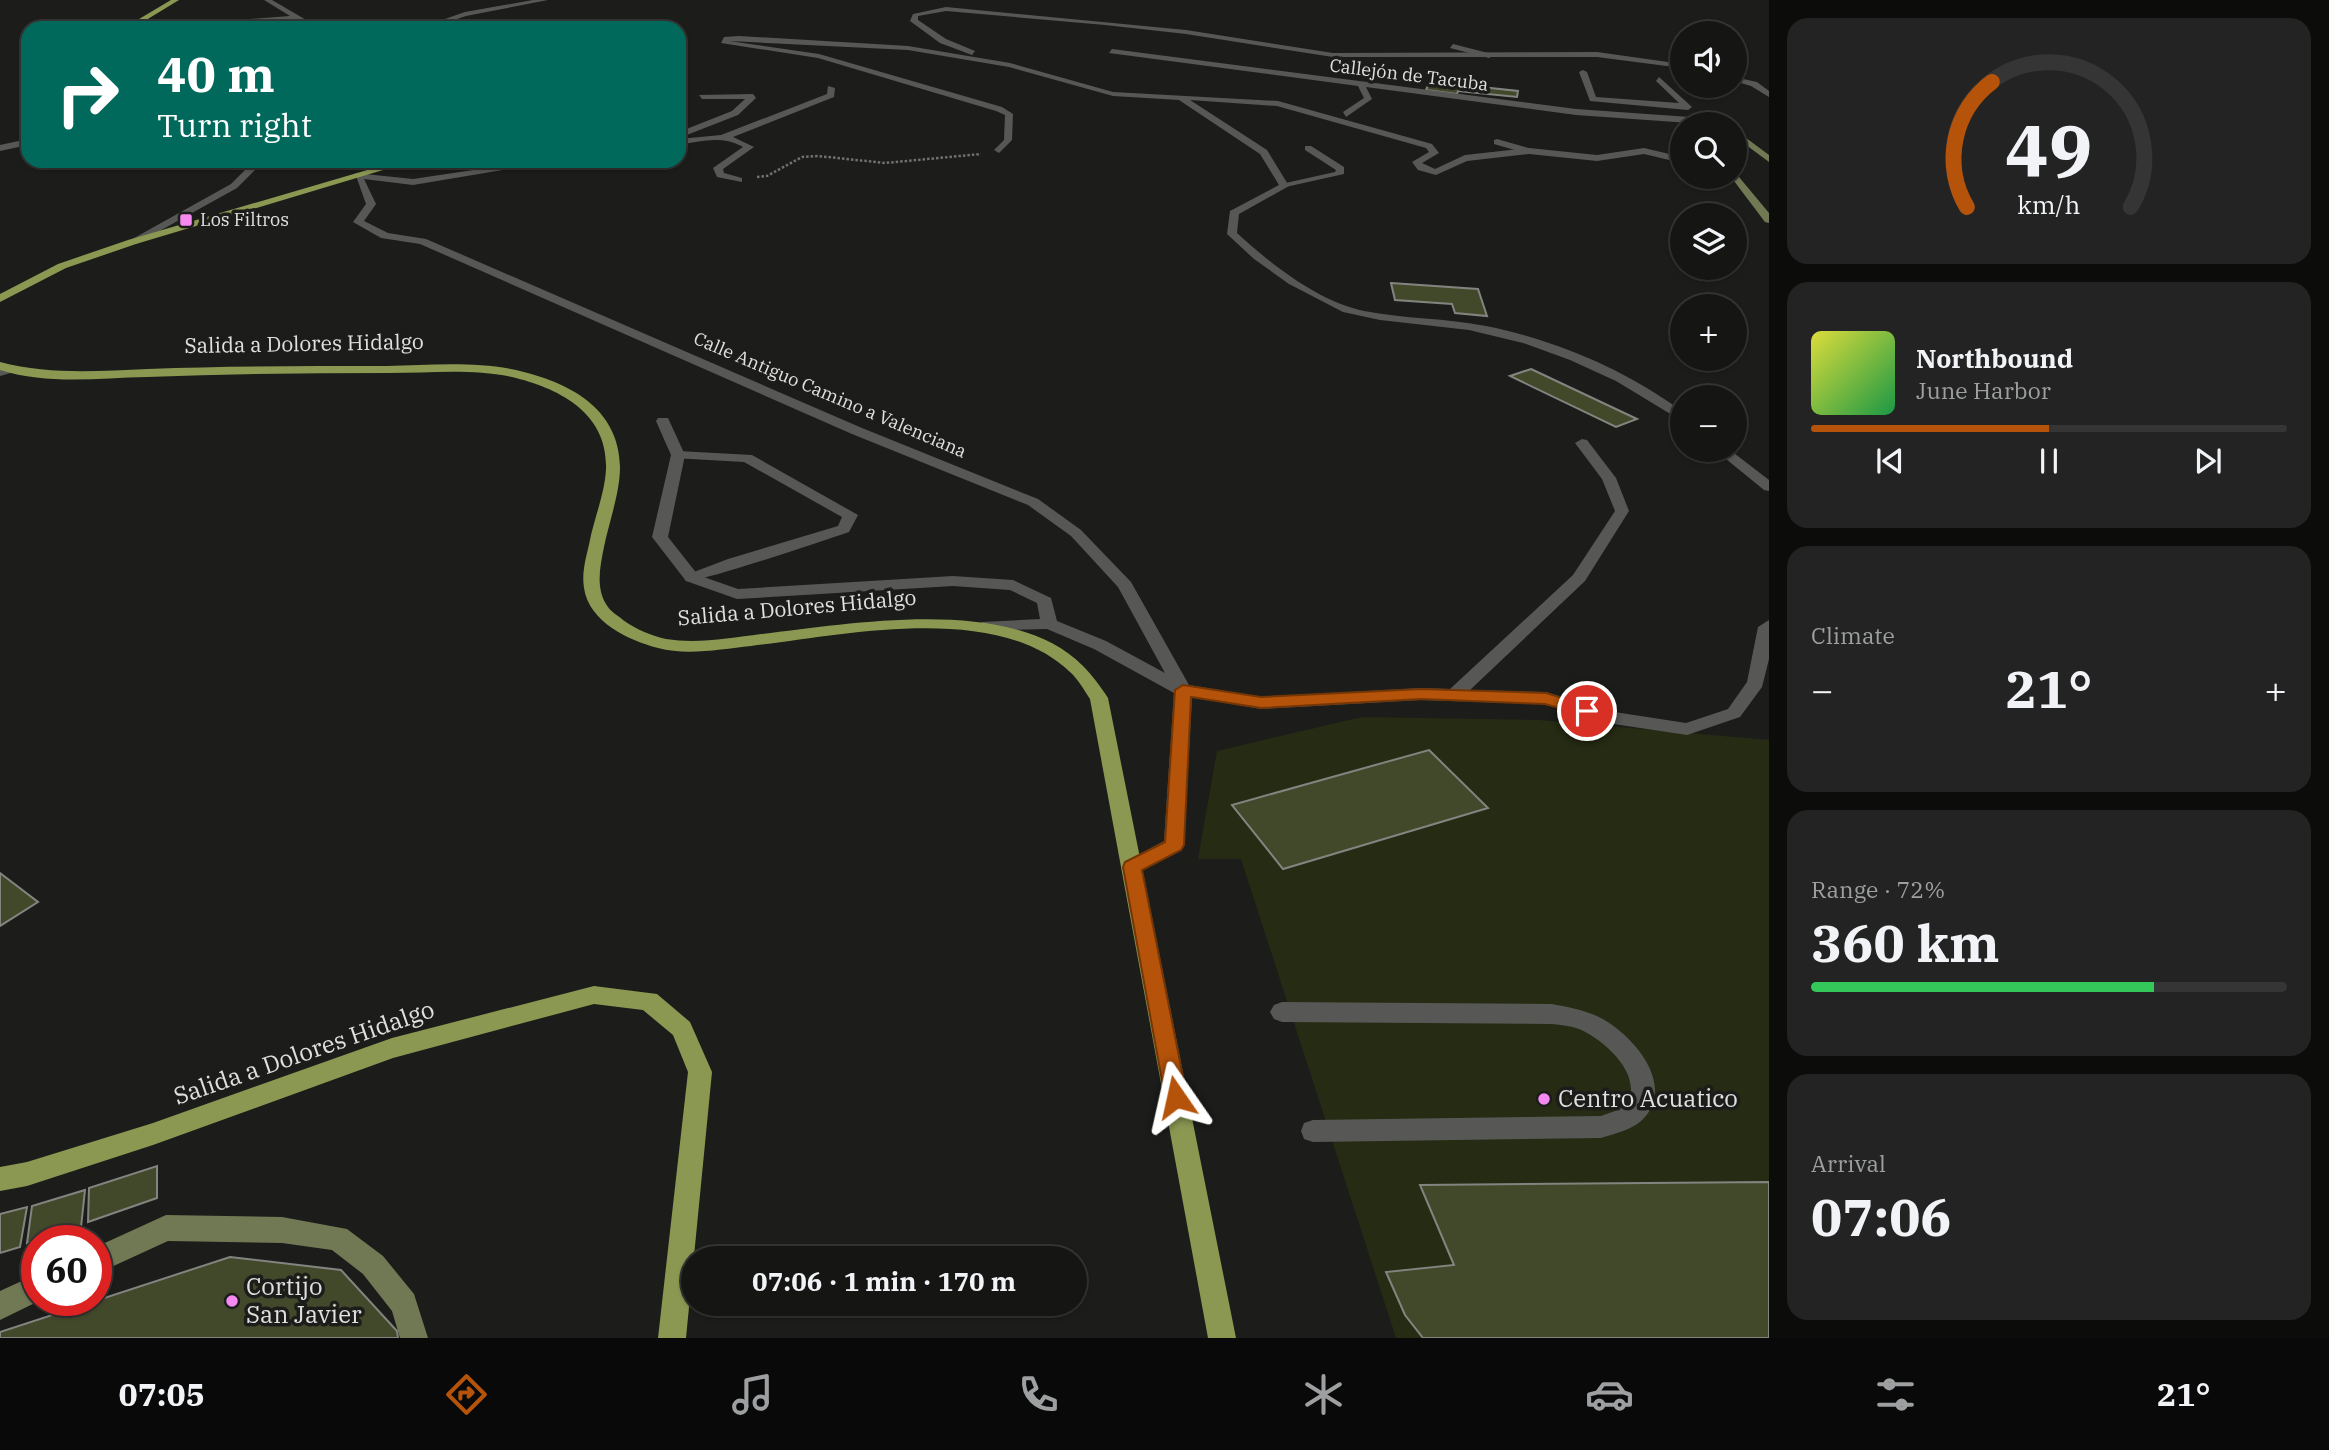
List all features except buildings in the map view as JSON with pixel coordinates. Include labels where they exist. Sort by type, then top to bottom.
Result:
[{"type":"main road","points":[[140,21],[176,0]]},
{"type":"main road","points":[[0,299],[62,266],[132,242],[385,168]]},
{"type":"main road","name":"Salida a Dolores Hidalgo","points":[[3,369],[53,376],[226,370],[457,369],[511,373],[549,383],[577,400],[601,420],[611,443],[613,471],[592,567],[592,589],[601,610],[626,630],[663,644],[704,646],[876,626],[940,624],[996,629],[1040,644],[1076,668],[1099,698],[1222,1338]]},
{"type":"main road","name":"Salida a Dolores Hidalgo","points":[[0,1179],[27,1174],[153,1134],[392,1048],[594,995],[649,1001],[682,1029],[700,1072],[671,1338]]},
{"type":"street","points":[[267,0],[305,21]]},
{"type":"street","points":[[444,21],[465,14],[545,0]]},
{"type":"street","points":[[1529,151],[1465,158],[1436,172],[1421,168],[1417,162],[1434,153],[1429,146],[1278,104],[1242,100],[1183,99],[1156,94],[1113,94],[984,60],[943,41],[914,22],[915,15],[946,9],[983,12],[1187,33],[1333,55],[1618,57],[1670,64]]},
{"type":"street","points":[[263,21],[298,17]]},
{"type":"street","points":[[984,60],[876,45],[739,38],[727,39],[725,43],[819,56],[1009,114],[1008,140],[999,150]]},
{"type":"street","points":[[1453,46],[1489,56]]},
{"type":"street","name":"Callejón de Tacuba","points":[[1112,51],[1269,77],[1361,84],[1576,112],[1670,119]]},
{"type":"street","points":[[1583,72],[1593,99],[1687,106]]},
{"type":"street","points":[[1659,79],[1693,112]]},
{"type":"street","points":[[1747,82],[1769,95]]},
{"type":"street","points":[[1346,114],[1367,99],[1361,84]]},
{"type":"street","points":[[686,141],[724,137],[816,103],[831,95],[831,88]]},
{"type":"street","points":[[686,132],[735,113],[752,96],[702,97]]},
{"type":"street","points":[[1183,99],[1264,152],[1284,186]]},
{"type":"street","points":[[1621,114],[1628,102]]},
{"type":"street","points":[[724,137],[741,141],[749,147],[718,168],[720,175],[739,180]]},
{"type":"street","points":[[1497,142],[1529,151],[1597,158],[1644,151],[1670,157]]},
{"type":"street","points":[[1747,142],[1769,159]]},
{"type":"street","points":[[0,148],[21,144]]},
{"type":"street","points":[[1308,148],[1332,161],[1341,169],[1339,174],[1284,186],[1234,213],[1232,234],[1248,250],[1329,302],[1359,314],[1458,325],[1504,334],[1567,355],[1633,385],[1670,409]]},
{"type":"street","points":[[132,242],[234,186],[252,168]]},
{"type":"street","points":[[361,168],[358,176],[413,182],[506,168]]},
{"type":"street","name":"Calle Antiguo Camino a Valenciana","points":[[358,176],[371,204],[358,222],[385,236],[422,241],[857,431],[946,464],[1032,502],[1076,533],[1125,584],[1183,690]]},
{"type":"street","points":[[1745,189],[1769,220]]},
{"type":"street","points":[[663,421],[678,455],[660,537],[692,578],[737,594],[953,581],[1013,585],[1045,601],[1049,624]]},
{"type":"street","points":[[1454,695],[1579,578],[1622,511],[1609,478],[1582,443]]},
{"type":"street","points":[[678,455],[747,458],[850,515],[844,529],[734,562],[692,578]]},
{"type":"street","points":[[1737,462],[1769,487]]},
{"type":"street","points":[[982,628],[1049,624],[1100,645],[1183,690],[1261,703],[1421,694],[1546,698],[1607,717],[1687,729],[1734,713],[1756,683],[1766,627],[1769,625]]},
{"type":"street","points":[[1132,867],[1174,845],[1183,690]]},
{"type":"street","points":[[1282,1012],[1552,1014],[1573,1017],[1597,1027],[1618,1042],[1634,1060],[1643,1080],[1643,1098],[1636,1113],[1622,1123],[1601,1127],[1313,1131]]},
{"type":"street","points":[[112,1253],[166,1228],[282,1230],[338,1238],[373,1265],[404,1304],[414,1338]]},
{"type":"street","points":[[0,1306],[21,1296]]},
{"type":"path","points":[[739,180],[767,176],[802,157],[818,156],[886,163],[971,157],[999,150]]},
{"type":"green space","name":"Centro Acuatico","points":[[1362,717],[1539,720],[1769,740],[1769,1338],[1396,1338],[1241,859],[1198,859],[1217,751]]},
{"type":"place","name":"Los Filtros","points":[[186,220]]},
{"type":"place","name":"Centro Acuatico","points":[[1544,1099]]},
{"type":"place","name":"Cortijo San Javier","points":[[232,1301]]},
{"type":"route","points":[[1176,1097],[1132,867],[1174,845],[1183,690],[1261,703],[1421,694],[1546,698],[1587,711]]}]
